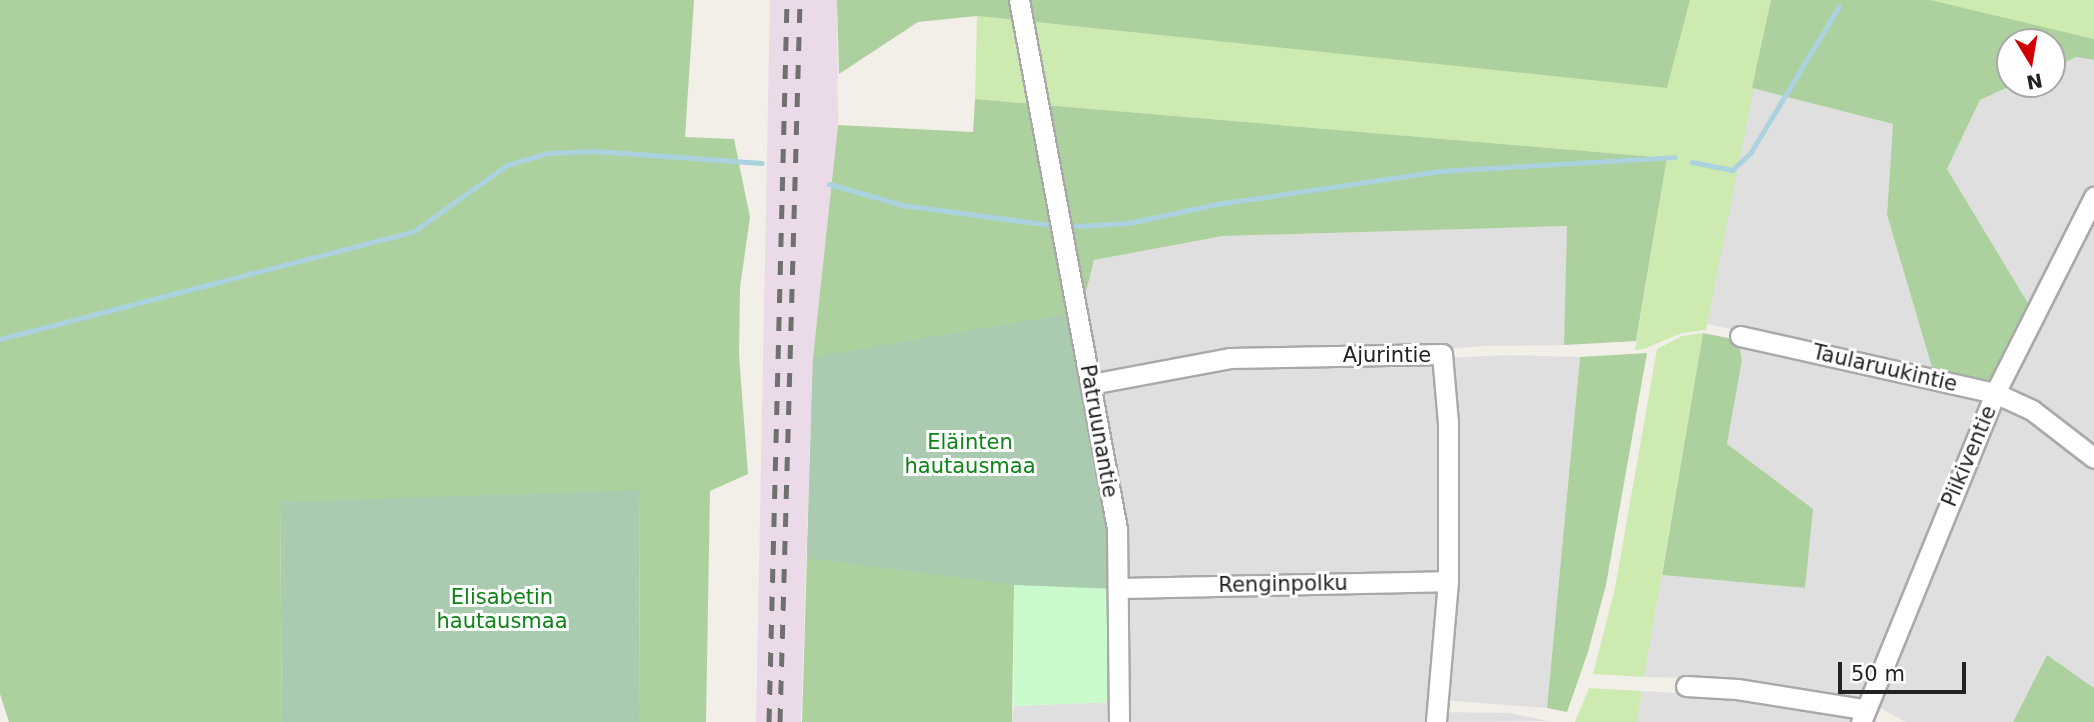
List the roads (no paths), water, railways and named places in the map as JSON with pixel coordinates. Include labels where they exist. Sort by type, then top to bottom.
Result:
[{"type":"street","name":"Patruunantie","points":[[1019,0],[1117,529],[1119,722]]},
{"type":"street","name":"Piikiventie","points":[[1862,716],[1995,393],[2094,197]]},
{"type":"street","name":"Taularuukintie","points":[[1740,336],[1995,393],[2032,410],[2094,458]]},
{"type":"street","name":"Ajurintie","points":[[1091,384],[1230,358],[1442,354],[1447,422],[1448,581],[1436,722]]},
{"type":"street","name":"Renginpolku","points":[[1119,588],[1448,581]]},
{"type":"street","points":[[1686,686],[1738,689],[1862,716]]},
{"type":"waterway","points":[[1692,162],[1732,170],[1751,152],[1839,6]]},
{"type":"waterway","points":[[0,339],[414,231],[507,165],[548,153],[595,151],[762,163]]},
{"type":"waterway","points":[[1076,226],[1129,223],[1217,204],[1441,171],[1675,157]]},
{"type":"waterway","points":[[829,184],[902,205],[1049,225]]},
{"type":"railway","points":[[769,722],[787,0]]},
{"type":"railway","points":[[780,722],[800,0]]},
{"type":"park label","name":"Eläinten hautausmaa","points":[[970,454]]},
{"type":"park label","name":"Elisabetin hautausmaa","points":[[502,609]]}]
